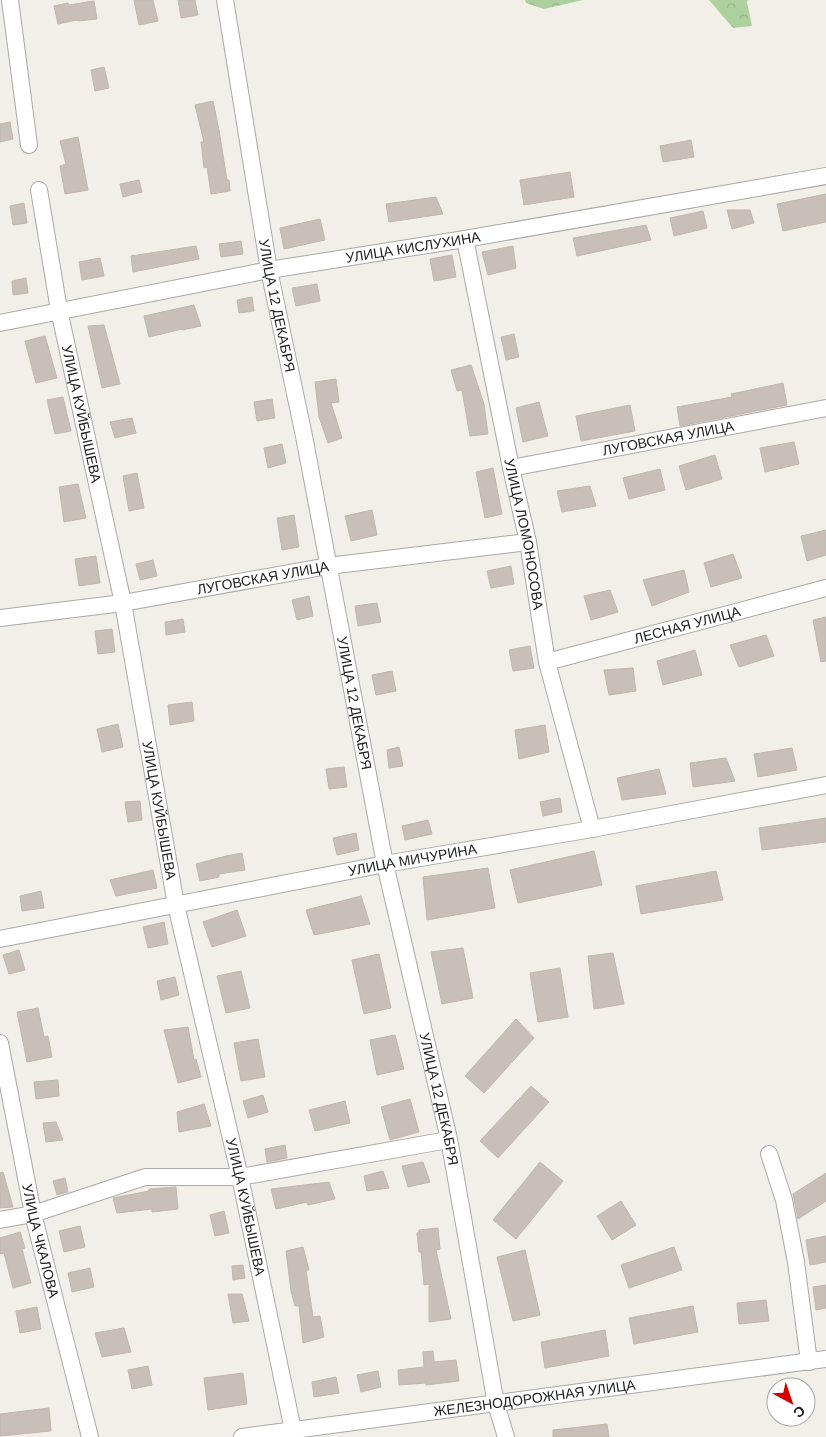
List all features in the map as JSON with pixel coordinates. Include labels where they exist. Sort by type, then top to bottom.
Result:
[{"type":"street","name":"УЛИЦА 12 ДЕКАБРЯ","points":[[225,0],[269,270],[304,436],[385,864],[447,1129],[496,1404],[506,1437]]},
{"type":"street","points":[[10,2],[29,145]]},
{"type":"street","name":"УЛИЦА КИСЛУХИНА","points":[[0,323],[269,270],[465,239],[826,176]]},
{"type":"street","name":"УЛИЦА КУЙБЫШЕВА","points":[[39,190],[59,310],[123,603],[176,905],[240,1177],[293,1430]]},
{"type":"street","name":"УЛИЦА ЛОМОНОСОВА","points":[[465,239],[510,468],[528,542],[548,662],[592,829]]},
{"type":"street","name":"ЛУГОВСКАЯ УЛИЦА","points":[[510,468],[826,408]]},
{"type":"street","name":"ЛУГОВСКАЯ УЛИЦА","points":[[0,618],[123,603],[328,566],[528,542]]},
{"type":"street","name":"ЛЕСНАЯ УЛИЦА","points":[[548,662],[826,588]]},
{"type":"street","name":"УЛИЦА МИЧУРИНА","points":[[0,939],[385,864],[592,829],[826,786]]},
{"type":"street","name":"УЛИЦА ЧКАЛОВА","points":[[0,1043],[33,1214],[90,1437]]},
{"type":"street","points":[[0,1220],[33,1214],[145,1177],[240,1177],[448,1140]]},
{"type":"street","points":[[769,1154],[784,1200],[796,1262],[809,1362]]},
{"type":"street","name":"ЖЕЛЕЗНОДОРОЖНАЯ УЛИЦА","points":[[242,1437],[826,1359]]},
{"type":"green space","points":[[525,0],[583,0],[544,9],[526,3]]},
{"type":"green space","points":[[709,0],[748,0],[752,26],[733,28]]},
{"type":"building","points":[[134,0],[153,0],[158,21],[139,25]]},
{"type":"building","points":[[178,0],[195,0],[198,15],[181,18]]},
{"type":"building","points":[[94,1],[97,19],[77,20],[58,24],[54,6]]},
{"type":"building","points":[[104,67],[109,88],[95,91],[91,70]]},
{"type":"building","points":[[213,101],[230,191],[211,194],[207,167],[204,168],[201,142],[204,142],[195,105]]},
{"type":"building","points":[[10,122],[13,139],[0,142],[0,124]]},
{"type":"building","points":[[78,137],[88,190],[65,194],[60,166],[66,164],[60,141]]},
{"type":"building","points":[[691,140],[694,157],[663,162],[660,146]]},
{"type":"building","points":[[570,172],[574,197],[524,205],[520,180]]},
{"type":"building","points":[[139,180],[142,192],[123,197],[120,184]]},
{"type":"building","points":[[826,194],[826,222],[783,231],[777,204]]},
{"type":"building","points":[[436,197],[443,214],[389,222],[386,204]]},
{"type":"building","points":[[24,203],[27,223],[13,225],[10,206]]},
{"type":"building","points":[[727,210],[750,210],[754,223],[732,229]]},
{"type":"building","points":[[703,211],[707,228],[674,236],[670,218]]},
{"type":"building","points":[[320,219],[325,240],[284,249],[280,228]]},
{"type":"building","points":[[646,225],[651,240],[577,256],[573,238]]},
{"type":"building","points":[[241,241],[243,254],[221,257],[219,244]]},
{"type":"building","points":[[196,246],[199,259],[133,272],[131,256]]},
{"type":"building","points":[[513,246],[516,268],[488,275],[482,252]]},
{"type":"building","points":[[452,255],[456,277],[434,281],[430,259]]},
{"type":"building","points":[[100,258],[104,276],[82,280],[79,262]]},
{"type":"building","points":[[26,278],[28,293],[13,295],[12,281]]},
{"type":"building","points":[[317,284],[320,301],[296,306],[292,288]]},
{"type":"building","points":[[252,297],[254,311],[239,313],[237,300]]},
{"type":"building","points":[[194,305],[201,326],[149,337],[144,316]]},
{"type":"building","points":[[104,325],[120,384],[102,388],[88,326]]},
{"type":"building","points":[[514,334],[519,357],[506,360],[501,337]]},
{"type":"building","points":[[45,336],[57,378],[36,383],[25,341]]},
{"type":"building","points":[[471,365],[484,404],[488,434],[470,436],[462,390],[457,391],[451,370]]},
{"type":"building","points":[[336,379],[339,402],[331,403],[342,438],[328,443],[319,417],[315,382]]},
{"type":"building","points":[[783,383],[787,405],[680,426],[677,407],[732,397],[731,394]]},
{"type":"building","points":[[63,397],[71,431],[55,434],[47,400]]},
{"type":"building","points":[[272,399],[275,418],[257,421],[254,402]]},
{"type":"building","points":[[539,402],[548,436],[523,442],[516,408]]},
{"type":"building","points":[[630,405],[635,431],[581,441],[576,416]]},
{"type":"building","points":[[132,418],[136,433],[115,438],[110,422]]},
{"type":"building","points":[[794,442],[799,464],[765,472],[760,448]]},
{"type":"building","points":[[282,444],[286,463],[268,468],[264,448]]},
{"type":"building","points":[[715,455],[722,479],[686,490],[679,466]]},
{"type":"building","points":[[493,468],[502,514],[485,518],[476,472]]},
{"type":"building","points":[[660,469],[665,490],[629,499],[623,478]]},
{"type":"building","points":[[137,473],[144,508],[129,511],[123,476]]},
{"type":"building","points":[[78,484],[86,518],[64,522],[59,487]]},
{"type":"building","points":[[590,486],[596,506],[562,512],[557,491]]},
{"type":"building","points":[[372,510],[377,535],[351,541],[345,516]]},
{"type":"building","points":[[294,515],[299,547],[282,550],[277,518]]},
{"type":"building","points":[[826,530],[826,555],[807,561],[801,536]]},
{"type":"building","points":[[733,554],[742,578],[711,587],[704,563]]},
{"type":"building","points":[[96,556],[100,583],[79,586],[75,559]]},
{"type":"building","points":[[153,560],[157,576],[140,580],[136,564]]},
{"type":"building","points":[[511,566],[514,584],[491,588],[487,571]]},
{"type":"building","points":[[684,570],[689,592],[652,606],[643,580]]},
{"type":"building","points":[[610,590],[618,612],[591,620],[584,596]]},
{"type":"building","points":[[309,596],[313,616],[297,620],[292,600]]},
{"type":"building","points":[[377,603],[381,622],[358,626],[355,606]]},
{"type":"building","points":[[826,617],[826,661],[821,662],[813,620]]},
{"type":"building","points":[[183,619],[185,632],[166,635],[165,622]]},
{"type":"building","points":[[112,629],[115,652],[98,654],[95,631]]},
{"type":"building","points":[[766,635],[774,656],[739,667],[730,645]]},
{"type":"building","points":[[530,646],[534,668],[513,671],[509,650]]},
{"type":"building","points":[[695,650],[702,675],[663,685],[657,661]]},
{"type":"building","points":[[633,668],[636,691],[609,695],[604,670]]},
{"type":"building","points":[[392,671],[396,691],[376,695],[372,675]]},
{"type":"building","points":[[192,702],[194,721],[170,725],[168,705]]},
{"type":"building","points":[[118,724],[123,747],[102,752],[97,729]]},
{"type":"building","points":[[545,725],[549,752],[519,759],[515,730]]},
{"type":"building","points":[[399,747],[403,766],[389,768],[387,750]]},
{"type":"building","points":[[792,748],[797,770],[758,777],[754,754]]},
{"type":"building","points":[[726,758],[735,781],[693,787],[690,763]]},
{"type":"building","points":[[344,767],[347,787],[329,789],[326,769]]},
{"type":"building","points":[[659,769],[666,794],[622,800],[617,778]]},
{"type":"building","points":[[560,798],[562,812],[543,816],[540,802]]},
{"type":"building","points":[[140,801],[142,820],[128,822],[125,802]]},
{"type":"building","points":[[826,818],[826,842],[762,850],[759,828]]},
{"type":"building","points":[[428,820],[432,834],[405,840],[402,826]]},
{"type":"building","points":[[356,833],[359,850],[337,855],[333,838]]},
{"type":"building","points":[[594,851],[602,885],[518,903],[510,870]]},
{"type":"building","points":[[242,853],[245,870],[219,874],[219,877],[200,881],[196,864]]},
{"type":"building","points":[[488,868],[495,908],[427,920],[423,877]]},
{"type":"building","points":[[153,870],[157,888],[116,896],[110,880]]},
{"type":"building","points":[[716,871],[723,900],[641,914],[636,886]]},
{"type":"building","points":[[41,891],[44,908],[22,911],[20,896]]},
{"type":"building","points":[[361,896],[370,924],[314,935],[306,910]]},
{"type":"building","points":[[237,910],[246,936],[212,947],[203,922]]},
{"type":"building","points":[[164,922],[168,944],[148,948],[143,927]]},
{"type":"building","points":[[463,948],[473,998],[442,1004],[431,952]]},
{"type":"building","points":[[19,950],[25,970],[9,974],[3,955]]},
{"type":"building","points":[[613,953],[624,1004],[594,1009],[588,956]]},
{"type":"building","points":[[379,954],[391,1008],[364,1014],[352,960]]},
{"type":"building","points":[[560,968],[568,1017],[538,1022],[530,973]]},
{"type":"building","points":[[241,971],[250,1008],[226,1013],[217,976]]},
{"type":"building","points":[[175,977],[179,995],[161,1000],[157,981]]},
{"type":"building","points":[[38,1008],[44,1037],[48,1036],[52,1057],[27,1062],[17,1012]]},
{"type":"building","points":[[516,1019],[534,1038],[484,1093],[465,1076]]},
{"type":"building","points":[[188,1027],[194,1060],[196,1059],[201,1077],[178,1083],[164,1030]]},
{"type":"building","points":[[395,1035],[404,1069],[377,1075],[370,1040]]},
{"type":"building","points":[[258,1039],[265,1077],[241,1081],[234,1043]]},
{"type":"building","points":[[58,1080],[59,1096],[36,1099],[34,1082]]},
{"type":"building","points":[[531,1086],[549,1102],[498,1158],[480,1141]]},
{"type":"building","points":[[263,1095],[268,1112],[248,1118],[243,1101]]},
{"type":"building","points":[[410,1099],[419,1132],[390,1140],[381,1107]]},
{"type":"building","points":[[345,1101],[350,1123],[315,1131],[309,1110]]},
{"type":"building","points":[[204,1104],[211,1126],[179,1132],[177,1112]]},
{"type":"building","points":[[56,1122],[63,1140],[46,1142],[43,1123]]},
{"type":"building","points":[[285,1145],[287,1158],[267,1162],[265,1149]]},
{"type":"building","points":[[423,1162],[430,1182],[408,1187],[402,1166]]},
{"type":"building","points":[[540,1162],[563,1181],[516,1239],[493,1220]]},
{"type":"building","points":[[383,1171],[389,1188],[367,1191],[364,1176]]},
{"type":"building","points":[[3,1172],[13,1207],[0,1208],[0,1173]]},
{"type":"building","points":[[826,1173],[826,1201],[798,1219],[793,1194]]},
{"type":"building","points":[[65,1178],[68,1192],[57,1195],[53,1181]]},
{"type":"building","points":[[329,1182],[335,1199],[308,1205],[307,1202],[276,1209],[271,1189]]},
{"type":"building","points":[[176,1187],[178,1209],[152,1212],[152,1209],[117,1213],[113,1198],[149,1191],[149,1189]]},
{"type":"building","points":[[621,1201],[636,1225],[612,1240],[597,1216]]},
{"type":"building","points":[[224,1211],[229,1233],[215,1236],[210,1215]]},
{"type":"building","points":[[80,1226],[85,1247],[64,1252],[59,1231]]},
{"type":"building","points":[[438,1228],[440,1249],[436,1250],[451,1319],[429,1322],[429,1284],[424,1285],[417,1233],[419,1230]]},
{"type":"building","points":[[20,1232],[25,1248],[22,1249],[31,1283],[13,1288],[4,1253],[0,1254],[0,1238]]},
{"type":"building","points":[[826,1236],[826,1262],[810,1265],[806,1240]]},
{"type":"building","points":[[303,1247],[309,1270],[306,1270],[313,1317],[320,1316],[324,1337],[303,1343],[299,1306],[295,1306],[291,1291],[286,1251]]},
{"type":"building","points":[[674,1247],[682,1270],[629,1288],[621,1265]]},
{"type":"building","points":[[525,1250],[540,1315],[513,1321],[497,1257]]},
{"type":"building","points":[[243,1265],[245,1278],[233,1280],[232,1266]]},
{"type":"building","points":[[90,1268],[94,1287],[72,1292],[68,1273]]},
{"type":"building","points":[[826,1285],[826,1308],[816,1310],[813,1287]]},
{"type":"building","points":[[228,1294],[242,1294],[249,1321],[233,1323]]},
{"type":"building","points":[[766,1300],[769,1321],[739,1324],[737,1303]]},
{"type":"building","points":[[693,1306],[698,1332],[634,1344],[629,1318]]},
{"type":"building","points":[[37,1307],[41,1329],[20,1333],[16,1311]]},
{"type":"building","points":[[124,1328],[131,1352],[102,1357],[95,1333]]},
{"type":"building","points":[[605,1330],[609,1356],[545,1368],[541,1342]]},
{"type":"building","points":[[433,1351],[434,1362],[456,1360],[459,1381],[426,1385],[426,1383],[399,1385],[398,1370],[424,1367],[423,1352]]},
{"type":"building","points":[[148,1366],[152,1385],[132,1389],[128,1370]]},
{"type":"building","points":[[378,1371],[381,1387],[361,1392],[357,1375]]},
{"type":"building","points":[[243,1373],[247,1404],[208,1410],[204,1378]]},
{"type":"building","points":[[336,1377],[339,1393],[314,1397],[312,1382]]},
{"type":"building","points":[[49,1408],[51,1431],[0,1436],[0,1414]]},
{"type":"building","points":[[607,1424],[609,1437],[553,1437],[553,1430]]}]
